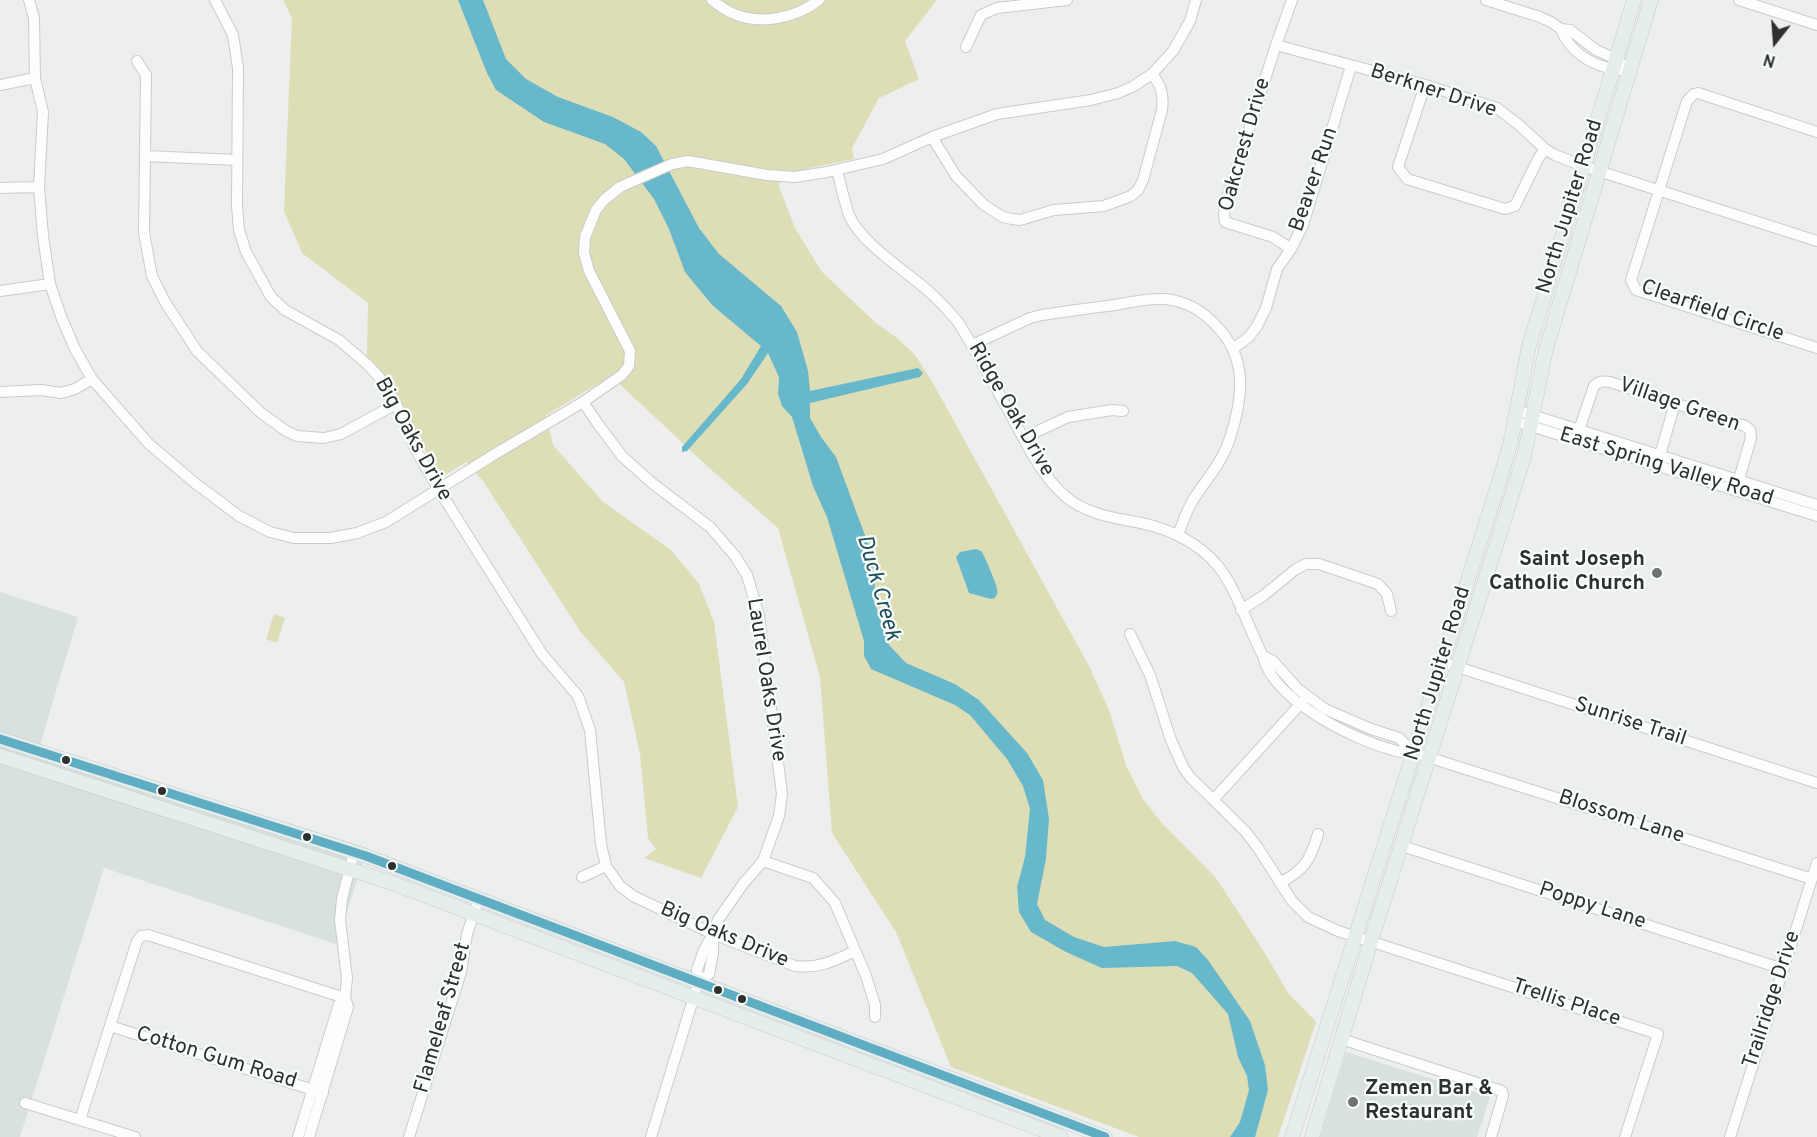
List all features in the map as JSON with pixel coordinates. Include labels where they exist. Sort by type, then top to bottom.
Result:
[{"type":"main road","name":"North Jupiter Road","points":[[1292,1137],[1489,514],[1507,454],[1528,346],[1634,0]]},
{"type":"main road","name":"North Jupiter Road","points":[[1312,1137],[1332,1065],[1524,457],[1546,349],[1652,0]]},
{"type":"main road","points":[[1489,514],[1505,519]]},
{"type":"main road","points":[[1463,596],[1479,601]]},
{"type":"main road","points":[[0,739],[354,852],[1105,1137]]},
{"type":"main road","points":[[0,756],[350,869],[1061,1137]]},
{"type":"main road","points":[[114,793],[118,777]]},
{"type":"main road","points":[[780,1031],[785,1016]]},
{"type":"main road","points":[[1317,1060],[1332,1065]]},
{"type":"main road","points":[[938,1091],[944,1075]]},
{"type":"street","points":[[29,0],[34,18],[35,78],[43,112],[39,187],[43,236],[50,284],[75,349],[92,379],[149,444],[239,516],[270,532],[294,538],[331,538],[357,533],[386,522],[583,402],[622,375],[629,366],[630,351],[589,271],[584,253],[585,237],[596,210],[620,187],[645,174],[687,161],[767,175],[795,177],[837,170],[883,159],[932,137],[997,114],[1091,100],[1118,93],[1152,74],[1173,51],[1190,21],[1196,0]]},
{"type":"street","name":"Big Oaks Drive","points":[[215,0],[233,35],[238,68],[239,230],[246,252],[271,297],[285,310],[339,340],[362,359],[379,378],[396,404],[416,450],[439,490],[542,654],[578,696],[590,730],[601,844],[606,866],[620,886],[633,896],[713,934],[787,963],[808,968],[825,965],[855,951]]},
{"type":"street","points":[[712,0],[730,12],[758,19],[791,15],[809,8],[819,0]]},
{"type":"street","points":[[966,47],[981,15],[996,4],[1067,0]]},
{"type":"street","name":"Oakcrest Drive","points":[[1291,249],[1273,237],[1225,222],[1224,215],[1226,201],[1292,0]]},
{"type":"street","points":[[1486,0],[1551,22],[1561,29],[1564,39],[1580,56],[1590,61],[1614,64],[1630,71]]},
{"type":"street","points":[[1739,0],[1817,25]]},
{"type":"street","name":"Berkner Drive","points":[[1276,45],[1425,85],[1497,108],[1555,155],[1817,241]]},
{"type":"street","points":[[137,61],[146,75],[144,233],[152,276],[165,302],[197,351],[261,413],[297,436],[324,438],[341,434],[396,404]]},
{"type":"street","name":"Beaver Run","points":[[1234,348],[1249,337],[1257,326],[1266,308],[1277,269],[1291,249],[1306,215],[1351,66]]},
{"type":"street","points":[[932,137],[956,176],[984,205],[1003,216],[1020,220],[1054,210],[1104,206],[1131,196],[1138,190],[1143,180],[1164,99],[1158,81],[1152,74]]},
{"type":"street","points":[[0,85],[35,78]]},
{"type":"street","points":[[1425,85],[1398,167],[1407,179],[1505,209],[1515,207],[1545,149]]},
{"type":"street","name":"Clearfield Circle","points":[[1817,132],[1698,93],[1694,94],[1687,102],[1631,280],[1636,290],[1817,348]]},
{"type":"street","points":[[145,156],[237,159]]},
{"type":"street","name":"Ridge Oak Drive","points":[[837,170],[849,216],[858,230],[871,244],[945,306],[958,322],[1050,482],[1067,498],[1086,509],[1107,516],[1148,524],[1178,535],[1194,544],[1218,566],[1231,586],[1263,656],[1273,661],[1304,700],[1350,721],[1399,738],[1414,753]]},
{"type":"street","points":[[0,188],[39,187]]},
{"type":"street","points":[[0,291],[50,284]]},
{"type":"street","points":[[972,345],[1030,318],[1042,315],[1163,299],[1185,304],[1201,311],[1220,329],[1234,348],[1240,378],[1240,400],[1230,439],[1221,461],[1193,499],[1178,535]]},
{"type":"street","points":[[0,392],[41,390],[61,393],[75,389],[92,379]]},
{"type":"street","name":"Village Green","points":[[1579,430],[1594,386],[1598,382],[1610,382],[1745,426],[1751,438],[1738,485]]},
{"type":"street","name":"Laurel Oaks Drive","points":[[583,402],[622,456],[652,483],[710,527],[735,556],[747,575],[759,616],[782,794],[779,816],[763,861],[743,884],[718,920],[704,950],[697,970],[698,983],[652,1137]]},
{"type":"street","points":[[1660,455],[1676,403]]},
{"type":"street","points":[[1023,438],[1068,417],[1112,410],[1123,411]]},
{"type":"street","name":"East Spring Valley Road","points":[[1515,416],[1579,430],[1660,455],[1817,516]]},
{"type":"street","name":"East Spring Valley Road","points":[[1532,420],[1738,485],[1817,505]]},
{"type":"street","points":[[1241,610],[1263,596],[1296,569],[1306,564],[1319,564],[1378,584],[1387,594],[1392,611]]},
{"type":"street","points":[[1130,633],[1150,675],[1177,756],[1190,777],[1245,831],[1292,901],[1308,917],[1330,928],[1371,941]]},
{"type":"street","name":"Sunrise Trail","points":[[1442,662],[1817,783]]},
{"type":"street","points":[[1213,800],[1304,700]]},
{"type":"street","name":"Blossom Lane","points":[[1414,753],[1812,879]]},
{"type":"street","points":[[1280,883],[1305,866],[1318,834]]},
{"type":"street","name":"Poppy Lane","points":[[1402,846],[1783,969]]},
{"type":"street","points":[[309,1137],[339,1004],[345,998],[347,978],[340,920],[342,899],[354,852]]},
{"type":"street","points":[[763,861],[813,878],[835,903],[866,976],[875,1005],[875,1017]]},
{"type":"street","name":"Trailridge Drive","points":[[1730,1137],[1817,863]]},
{"type":"street","points":[[582,877],[606,866]]},
{"type":"street","name":"Flameleaf Street","points":[[409,1137],[461,972],[464,946],[479,898]]},
{"type":"street","points":[[80,1120],[136,941],[141,936],[148,935],[345,998]]},
{"type":"street","name":"Trellis Place","points":[[1371,941],[1658,1034],[1625,1137]]},
{"type":"street","name":"Cotton Gum Road","points":[[110,1026],[318,1091]]},
{"type":"street","points":[[1341,1039],[1502,1091],[1503,1096],[1491,1137]]},
{"type":"street","points":[[298,1137],[318,1091]]},
{"type":"street","points":[[25,1103],[135,1137]]},
{"type":"shaded area","points":[[0,592],[78,617],[40,745],[368,848],[336,944],[104,868],[20,1137],[0,1137]]},
{"type":"shaded area","points":[[1346,1052],[1490,1097],[1477,1137],[1320,1137]]},
{"type":"green space","points":[[283,0],[937,0],[905,41],[919,79],[879,98],[852,148],[854,159],[805,169],[778,184],[795,228],[822,272],[877,324],[915,355],[933,383],[1089,666],[1109,710],[1126,765],[1143,799],[1160,821],[1216,878],[1288,993],[1316,1022],[1278,1137],[1139,1137],[951,1067],[896,932],[832,833],[820,677],[778,528],[707,466],[611,376],[546,415],[553,445],[603,502],[671,550],[699,584],[714,622],[738,807],[701,878],[644,858],[656,849],[648,838],[640,754],[624,682],[580,631],[483,481],[466,462],[442,477],[367,356],[368,303],[302,253],[284,211],[292,18]]},
{"type":"green space","points":[[274,614],[285,618],[277,643],[266,639]]},
{"type":"water","points":[[458,0],[483,0],[506,59],[526,79],[558,97],[613,117],[641,132],[656,146],[699,228],[719,254],[781,306],[797,332],[808,371],[810,391],[918,368],[923,373],[920,377],[810,403],[810,418],[836,457],[870,549],[875,581],[874,601],[889,645],[906,663],[955,684],[979,700],[1027,753],[1043,780],[1049,819],[1046,859],[1037,904],[1045,920],[1074,937],[1104,947],[1175,941],[1196,947],[1208,960],[1250,1021],[1265,1065],[1268,1090],[1255,1137],[1230,1137],[1240,1122],[1249,1090],[1247,1076],[1238,1057],[1228,1014],[1192,973],[1177,966],[1102,968],[1066,952],[1031,932],[1019,912],[1017,887],[1025,857],[1030,809],[1023,786],[1007,759],[970,715],[955,705],[871,669],[864,656],[864,641],[827,517],[813,486],[792,417],[782,406],[778,394],[779,377],[768,353],[747,384],[687,451],[682,452],[682,447],[741,379],[761,346],[712,305],[685,272],[669,229],[654,199],[624,159],[605,144],[544,122],[496,90]]},
{"type":"water","points":[[976,549],[981,551],[992,575],[997,591],[995,598],[969,593],[956,557],[960,552]]},
{"type":"transit line","points":[[0,739],[366,856],[1105,1137]]},
{"type":"place","name":"Saint Joseph Catholic Church","points":[[1657,573]]},
{"type":"place","name":"Zemen Bar & Restaurant","points":[[1353,1102]]},
{"type":"water label","name":"Duck Creek","points":[[877,588]]}]
